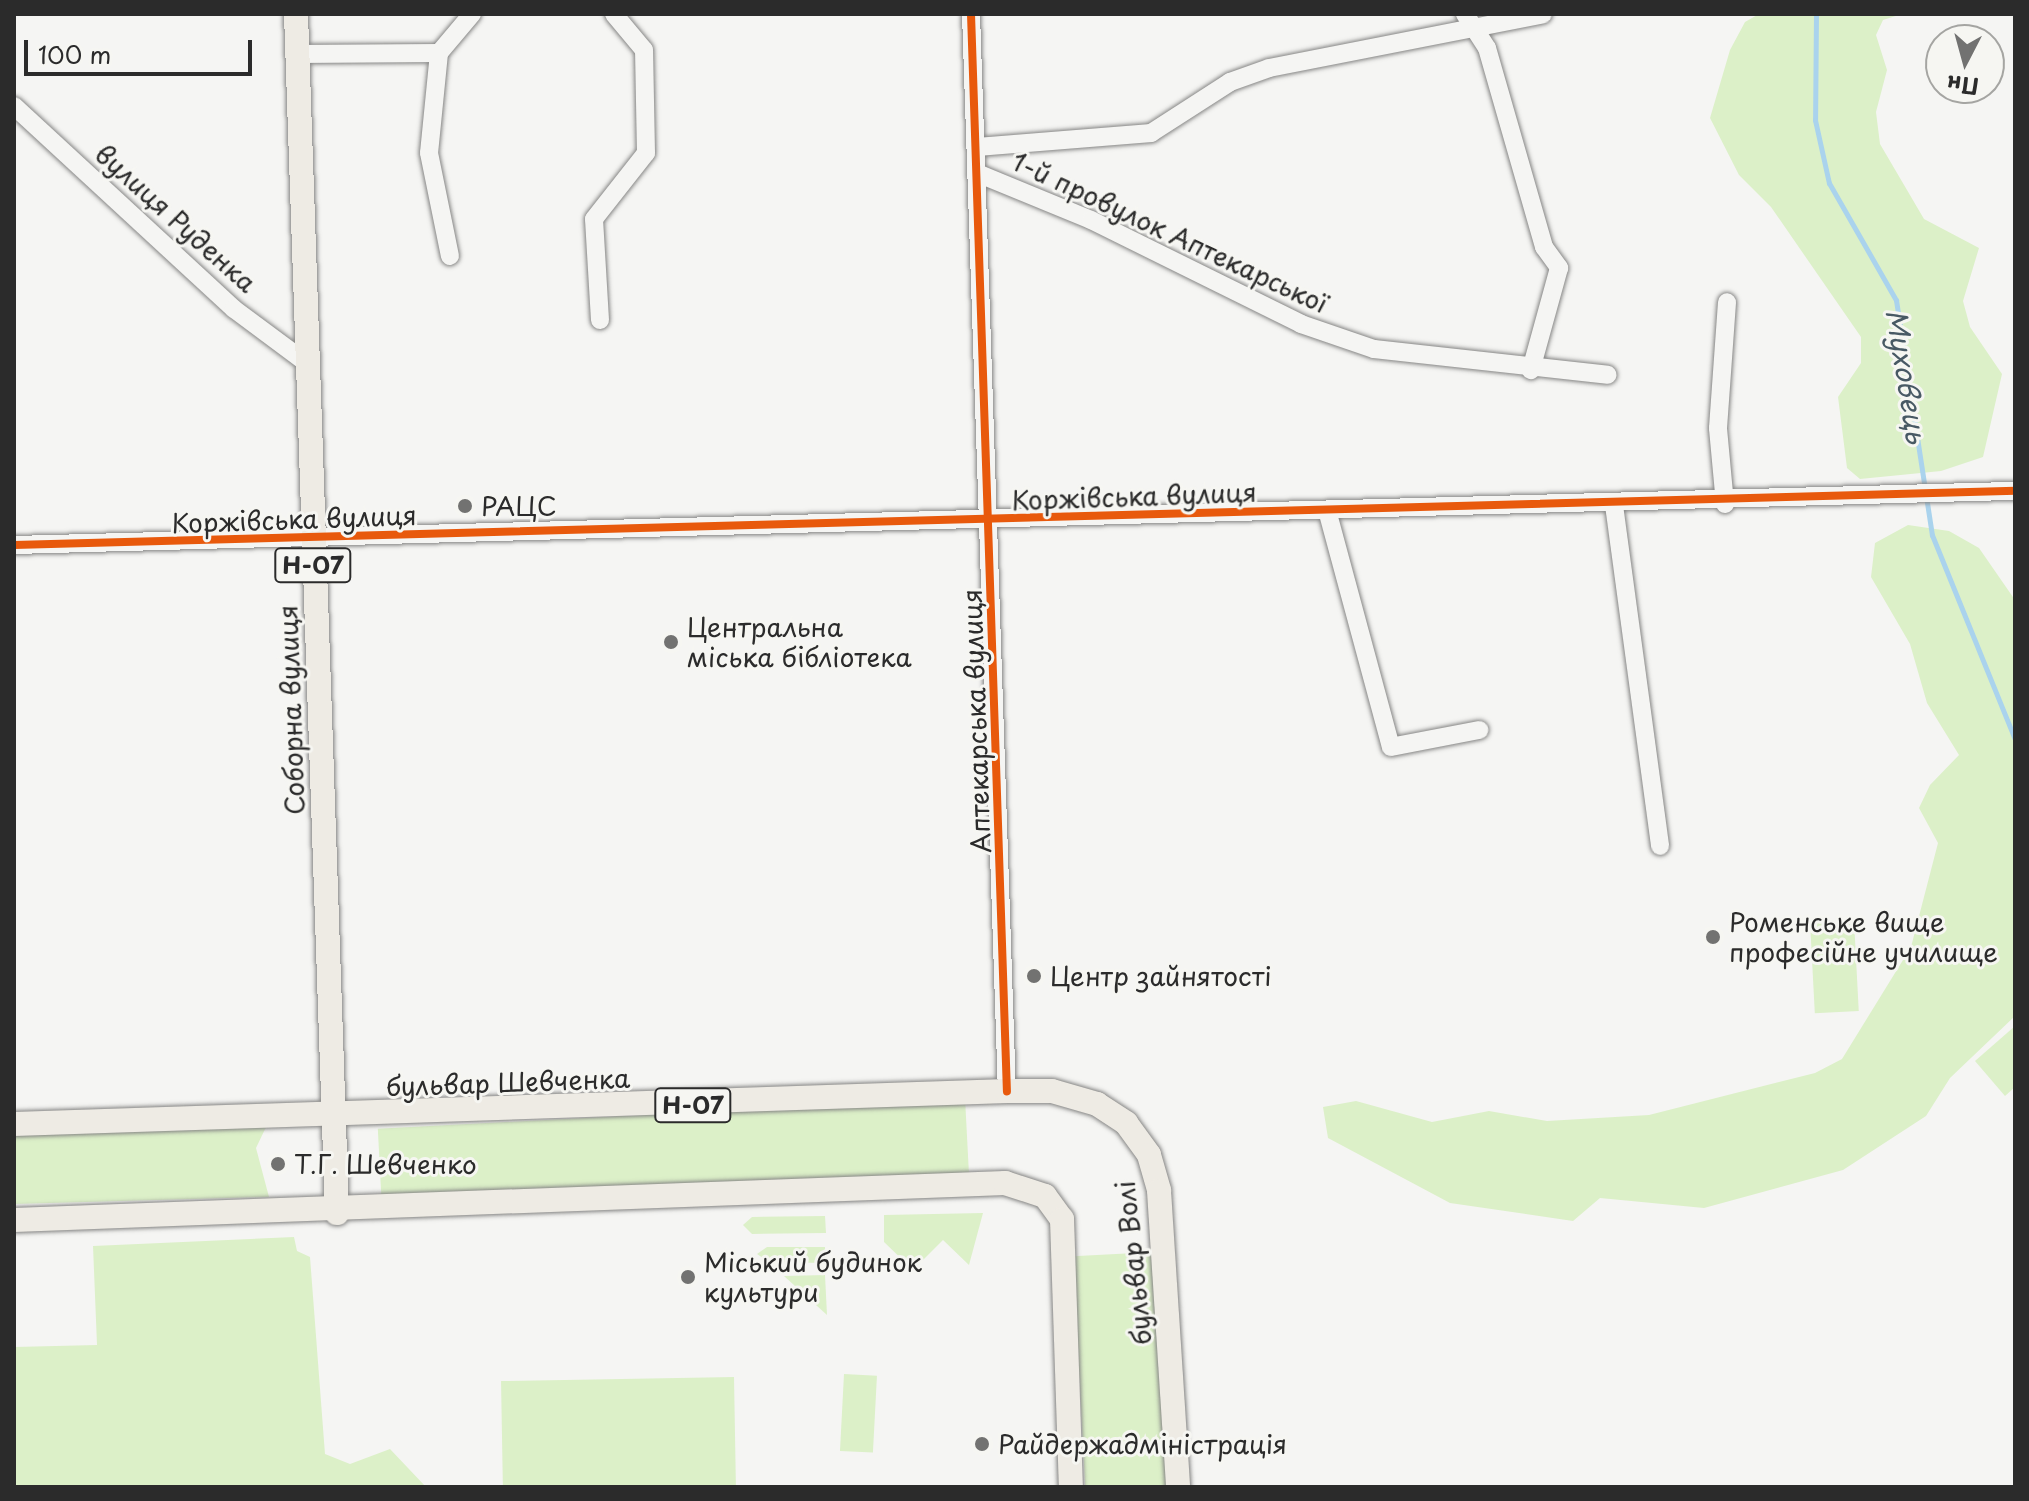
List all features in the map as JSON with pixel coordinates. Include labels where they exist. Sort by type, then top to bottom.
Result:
[{"type":"main road","name":"Соборна вулиця","points":[[296,14],[337,1213]]},
{"type":"main road","name":"бульвар Шевченка","points":[[14,1124],[1052,1091]]},
{"type":"main road","name":"бульвар Волі","points":[[1052,1091],[1097,1104],[1126,1123],[1149,1155],[1159,1191],[1178,1487]]},
{"type":"main road","points":[[14,1220],[337,1213],[1005,1183],[1045,1196],[1062,1219],[1066,1252],[1071,1487]]},
{"type":"street","points":[[450,256],[429,153],[439,53],[472,14]]},
{"type":"street","points":[[600,320],[594,219],[646,153],[644,50],[614,14]]},
{"type":"street","name":"Аптекарська вулиця","points":[[971,14],[1007,1091]]},
{"type":"street","points":[[977,147],[1151,133],[1230,82],[1269,68],[1468,20],[1543,14]]},
{"type":"street","points":[[1468,20],[1487,48],[1544,247],[1559,268],[1531,370]]},
{"type":"street","points":[[296,54],[439,53]]},
{"type":"street","name":"вулиця Руденка","points":[[14,106],[234,309],[308,364]]},
{"type":"street","name":"1-й провулок Аптекарської","points":[[977,173],[1091,220],[1301,324],[1374,349],[1531,370],[1608,375]]},
{"type":"street","points":[[1725,504],[1718,428],[1727,302]]},
{"type":"street","name":"Коржівська вулиця","points":[[14,545],[312,540],[1327,510],[1725,504],[2015,491]]},
{"type":"street","points":[[1614,505],[1660,846]]},
{"type":"street","points":[[1327,510],[1391,747],[1479,730]]},
{"type":"green space","points":[[1759,14],[1902,14],[1883,20],[1876,35],[1887,70],[1876,112],[1880,144],[1924,219],[1979,248],[1963,301],[1970,327],[2002,374],[1983,457],[1941,471],[1860,479],[1847,468],[1838,397],[1861,363],[1861,337],[1771,207],[1739,175],[1710,118],[1730,50],[1745,22]]},
{"type":"green space","points":[[1908,525],[1949,531],[1979,548],[2015,600],[2015,1016],[1950,1078],[1926,1116],[1843,1170],[1704,1208],[1600,1198],[1573,1221],[1450,1203],[1328,1138],[1323,1107],[1356,1101],[1432,1122],[1489,1111],[1547,1121],[1649,1115],[1815,1073],[1842,1059],[1911,947],[1938,843],[1919,808],[1930,785],[1959,755],[1927,703],[1910,644],[1871,577],[1875,543]]},
{"type":"green space","points":[[1854,920],[1859,1011],[1815,1013],[1810,922]]},
{"type":"green space","points":[[2015,1026],[2015,1087],[2005,1096],[1975,1061]]},
{"type":"green space","points":[[965,1098],[969,1175],[382,1206],[378,1129]]},
{"type":"green space","points":[[267,1125],[256,1148],[269,1197],[14,1204],[14,1133]]},
{"type":"green space","points":[[983,1213],[969,1265],[943,1240],[913,1270],[884,1242],[884,1215]]},
{"type":"green space","points":[[825,1216],[826,1233],[752,1234],[743,1225],[752,1217]]},
{"type":"green space","points":[[294,1237],[297,1251],[310,1257],[325,1454],[350,1464],[390,1449],[426,1487],[14,1487],[14,1347],[97,1345],[93,1246]]},
{"type":"green space","points":[[767,1247],[825,1247],[825,1263],[769,1262],[757,1254]]},
{"type":"green space","points":[[1154,1252],[1166,1487],[1085,1487],[1073,1256]]},
{"type":"green space","points":[[825,1275],[827,1315],[784,1276]]},
{"type":"green space","points":[[844,1374],[877,1376],[873,1453],[840,1451]]},
{"type":"green space","points":[[734,1377],[736,1487],[503,1487],[501,1381]]},
{"type":"waterway","name":"Муховець","points":[[1816,14],[1815,120],[1829,183],[1896,300],[1932,535],[2015,739]]},
{"type":"cycle path","points":[[971,14],[1007,1091]]},
{"type":"cycle path","points":[[14,545],[2015,491]]},
{"type":"place","name":"РАЦС","points":[[465,506]]},
{"type":"place","name":"Центральна міська бібліотека","points":[[671,642]]},
{"type":"place","name":"Роменське вище професійне училище","points":[[1713,937]]},
{"type":"place","name":"Центр зайнятості","points":[[1034,976]]},
{"type":"place","name":"Т.Г. Шевченко","points":[[278,1164]]},
{"type":"place","name":"Міський будинок культури","points":[[688,1277]]},
{"type":"place","name":"Райдержадміністрація","points":[[982,1444]]}]
